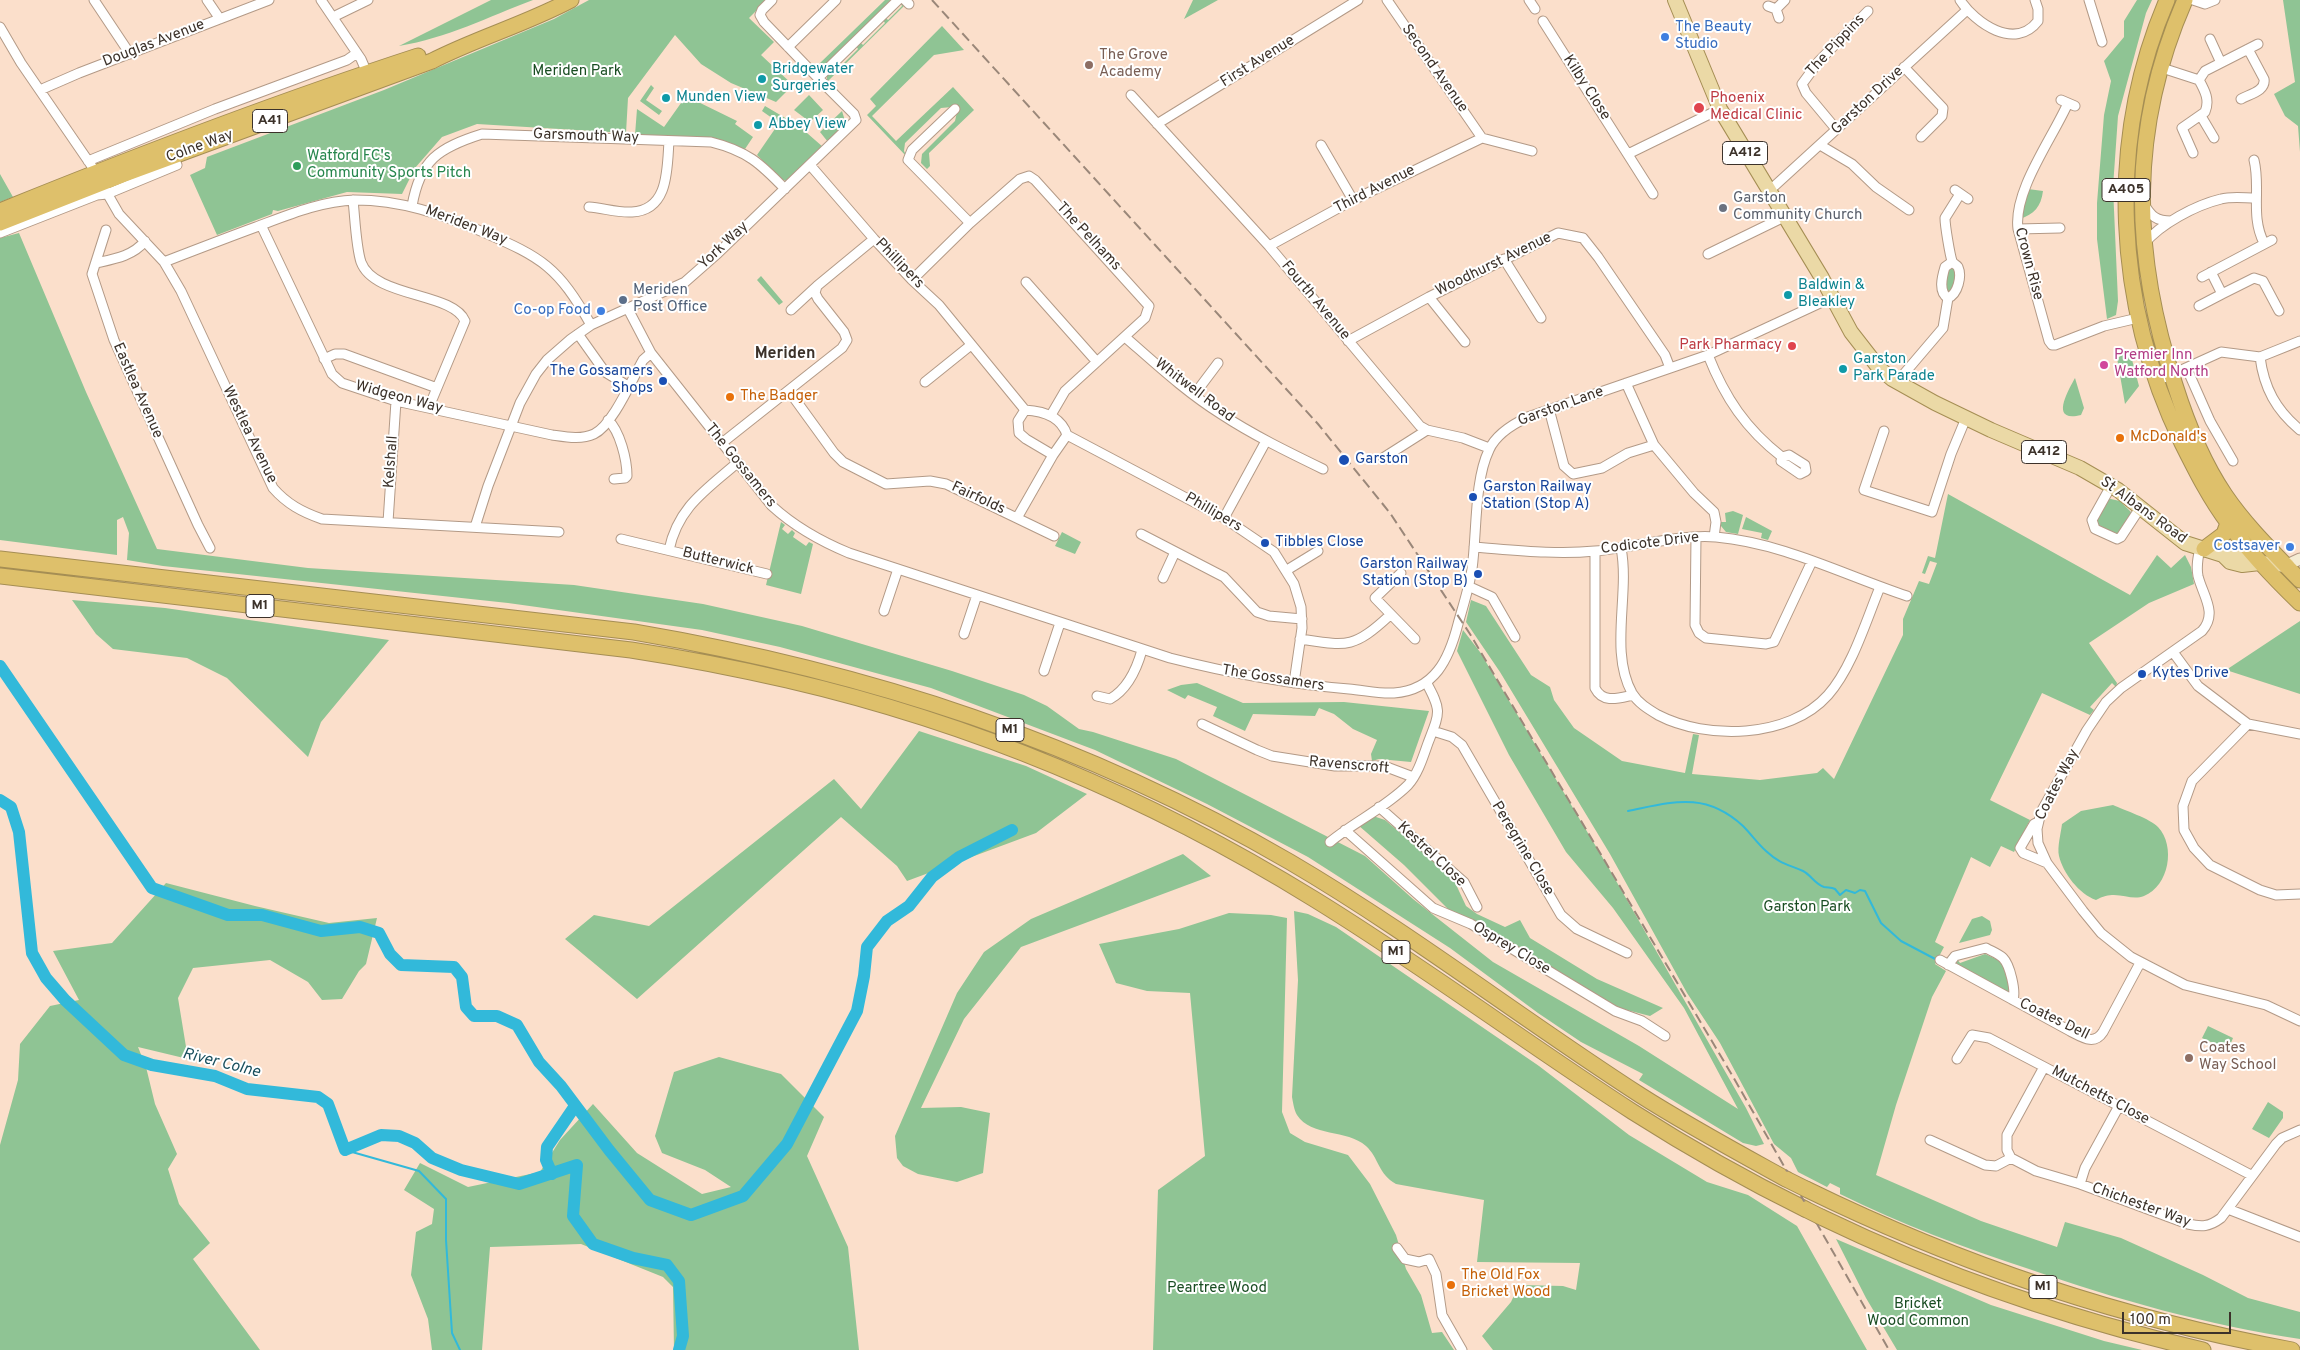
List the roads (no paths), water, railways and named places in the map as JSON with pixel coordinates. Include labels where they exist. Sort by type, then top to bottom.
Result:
[{"type":"highway","name":"Colne Way","points":[[0,223],[98,178],[176,161],[432,61],[456,49],[551,11],[571,0]]},
{"type":"highway","name":"A405","points":[[2167,0],[2142,70],[2128,151],[2126,225],[2132,287],[2138,318],[2157,382],[2191,460],[2228,523],[2260,563],[2300,603]]},
{"type":"highway","name":"A405","points":[[2185,0],[2159,68],[2150,110],[2142,200],[2144,244],[2155,317],[2171,375],[2190,428],[2206,461],[2225,494],[2245,521],[2293,562],[2300,580]]},
{"type":"highway","name":"Colne Way","points":[[0,211],[98,178],[367,73],[433,52],[456,49]]},
{"type":"highway","points":[[2245,521],[2247,534],[2252,541],[2260,563]]},
{"type":"highway","points":[[2202,548],[2224,534],[2228,523]]},
{"type":"highway","name":"M1","points":[[0,559],[634,632],[792,663],[873,684],[950,708],[1030,737],[1100,766],[1248,838],[1377,917],[1643,1096],[1806,1189],[1922,1242],[2045,1288],[2160,1322],[2292,1350]]},
{"type":"highway","points":[[2293,562],[2293,584],[2300,591]]},
{"type":"highway","name":"M1","points":[[0,576],[631,650],[710,663],[789,680],[944,724],[1093,782],[1236,853],[1369,933],[1636,1114],[1705,1156],[1821,1217],[1915,1260],[1992,1289],[2070,1315],[2203,1350]]},
{"type":"main road","name":"St Albans Road","points":[[1675,0],[1720,109],[1851,332],[1879,368],[1897,382],[1966,418],[2080,468],[2111,486],[2176,538],[2223,555],[2230,562],[2242,565],[2293,562]]},
{"type":"street","points":[[94,0],[130,54]]},
{"type":"street","points":[[207,0],[220,19]]},
{"type":"street","name":"Douglas Avenue","points":[[41,92],[130,54],[269,0]]},
{"type":"street","points":[[321,0],[357,53],[367,73]]},
{"type":"street","points":[[333,18],[368,0]]},
{"type":"street","points":[[772,0],[762,10],[760,15],[764,22],[818,78],[898,0]]},
{"type":"street","points":[[788,47],[836,0]]},
{"type":"street","name":"First Avenue","points":[[1157,124],[1358,0]]},
{"type":"street","name":"Second Avenue","points":[[1387,0],[1482,138]]},
{"type":"street","points":[[1529,0],[1535,9]]},
{"type":"street","points":[[1774,11],[1785,0]]},
{"type":"street","points":[[1960,0],[1967,10],[1997,32],[2020,33],[2038,22],[2038,9],[2035,0]]},
{"type":"street","points":[[2089,0],[2102,42]]},
{"type":"street","points":[[2194,0],[2205,4],[2215,0]]},
{"type":"street","name":"Garston Drive","points":[[1769,192],[1967,10]]},
{"type":"street","name":"The Pippins","points":[[1836,129],[1806,93],[1802,84],[1819,61],[1868,11]]},
{"type":"street","name":"Kilby Close","points":[[1543,21],[1653,194]]},
{"type":"street","name":"Westlea Avenue","points":[[0,27],[41,92],[48,96],[56,108],[68,127],[67,132],[98,178],[119,214],[164,262],[181,291],[274,488],[283,499],[302,512],[322,518],[559,532]]},
{"type":"street","points":[[2210,39],[2221,63]]},
{"type":"street","points":[[2199,80],[2205,71],[2258,44]]},
{"type":"street","points":[[2241,99],[2262,88],[2265,84],[2248,49]]},
{"type":"street","name":"Colne Way","points":[[0,233],[97,195],[98,178],[215,109],[347,60],[357,53]]},
{"type":"street","points":[[1904,67],[1943,108],[1942,116],[1921,138]]},
{"type":"street","points":[[2159,68],[2199,80],[2208,100],[2207,107],[2201,116],[2182,128],[2193,153]]},
{"type":"street","name":"York Way","points":[[475,527],[488,486],[513,426],[520,403],[536,374],[552,354],[591,326],[685,282],[856,120],[856,116],[818,78]]},
{"type":"street","name":"Fourth Avenue","points":[[1131,94],[1269,246],[1420,426],[1427,430]]},
{"type":"street","name":"Crown Rise","points":[[2068,103],[2026,186],[2017,211],[2018,230],[2052,345],[2104,326],[2138,318]]},
{"type":"street","points":[[955,109],[912,150],[908,160],[970,223]]},
{"type":"street","points":[[1628,154],[1720,109]]},
{"type":"street","points":[[2201,116],[2214,138]]},
{"type":"street","name":"Garsmouth Way","points":[[412,206],[414,192],[422,171],[437,153],[455,143],[482,134],[710,142],[733,148],[758,161],[785,189]]},
{"type":"street","points":[[1482,138],[1532,152]]},
{"type":"street","name":"Third Avenue","points":[[1269,246],[1353,200],[1482,138]]},
{"type":"street","points":[[589,207],[632,212],[648,208],[656,202],[663,190],[666,177],[669,141]]},
{"type":"street","points":[[1820,144],[1852,164],[1876,187],[1909,210]]},
{"type":"street","points":[[1321,146],[1353,200]]},
{"type":"street","points":[[2202,277],[2268,241],[2256,222],[2257,170],[2254,160]]},
{"type":"street","name":"Phillipers","points":[[810,165],[874,239],[912,280],[939,305],[1025,410]]},
{"type":"street","name":"The Pelhams","points":[[912,280],[970,223],[1020,179],[1029,176],[1035,180],[1148,302],[1148,314],[1065,392],[1051,415]]},
{"type":"street","points":[[1948,298],[1953,296],[1957,289],[1959,274],[1958,268],[1952,262],[1945,218],[1961,195]]},
{"type":"street","points":[[2144,244],[2152,234],[2171,221],[2221,199],[2256,198]]},
{"type":"street","points":[[353,200],[361,262],[367,271],[381,282],[458,310],[465,322],[429,406]]},
{"type":"street","name":"Meriden Way","points":[[164,262],[303,209],[353,200],[412,206],[450,218],[524,250],[540,260],[568,286],[591,326]]},
{"type":"street","points":[[2142,200],[2153,217],[2160,221],[2171,221]]},
{"type":"street","points":[[1708,254],[1784,217]]},
{"type":"street","name":"Widgeon Way","points":[[261,225],[324,359],[332,374],[342,383],[396,401],[429,406],[552,435],[574,438],[594,433],[608,420]]},
{"type":"street","points":[[2018,230],[2060,228]]},
{"type":"street","name":"Eastlea Avenue","points":[[106,230],[92,274],[114,340],[198,526],[210,548]]},
{"type":"street","name":"Woodhurst Avenue","points":[[1348,341],[1429,297],[1558,233],[1582,238],[1598,256],[1654,338],[1670,368]]},
{"type":"street","points":[[791,310],[874,239]]},
{"type":"street","points":[[96,263],[128,254],[145,241]]},
{"type":"street","points":[[1504,259],[1541,318]]},
{"type":"street","points":[[1948,298],[1944,296],[1942,280],[1945,267],[1952,262]]},
{"type":"street","points":[[2211,272],[2222,294]]},
{"type":"street","points":[[2199,306],[2254,278],[2259,278],[2263,281],[2279,311]]},
{"type":"street","points":[[1026,282],[1097,362]]},
{"type":"street","points":[[722,443],[842,348],[847,340],[844,332],[818,298],[817,286]]},
{"type":"street","points":[[1429,297],[1465,342]]},
{"type":"street","name":"Garston Lane","points":[[1406,690],[1426,682],[1442,666],[1451,650],[1468,586],[1483,466],[1489,448],[1508,428],[1549,409],[1708,355],[1832,297]]},
{"type":"street","points":[[1897,382],[1943,328],[1948,298]]},
{"type":"street","name":"The Gossamers","points":[[628,309],[651,353],[737,463],[772,506],[806,533],[849,553],[1142,650],[1224,672],[1294,683],[1394,693],[1406,690]]},
{"type":"street","points":[[578,334],[605,372],[628,386]]},
{"type":"street","name":"Whitwell Road","points":[[1125,336],[1194,395],[1266,441],[1323,468]]},
{"type":"street","points":[[2157,382],[2221,352],[2260,357],[2300,342]]},
{"type":"street","points":[[926,382],[971,345]]},
{"type":"street","points":[[614,479],[627,476],[627,466],[612,424],[608,420],[642,360],[651,353]]},
{"type":"street","points":[[324,359],[335,354],[344,354],[437,388]]},
{"type":"street","points":[[1708,355],[1716,376],[1741,418],[1757,436],[1782,457]]},
{"type":"street","points":[[2260,357],[2264,380],[2270,396],[2288,420],[2300,430]]},
{"type":"street","points":[[1194,395],[1218,363]]},
{"type":"street","points":[[2187,369],[2210,421],[2233,461]]},
{"type":"street","points":[[1626,383],[1654,446],[1694,493],[1714,512],[1716,522],[1714,537]]},
{"type":"street","name":"Fairfolds","points":[[789,390],[834,453],[843,462],[886,484],[930,481],[946,484],[1054,536]]},
{"type":"street","name":"Kelshall","points":[[388,522],[396,401]]},
{"type":"street","points":[[1549,409],[1564,466],[1573,474],[1602,468],[1628,453],[1654,446]]},
{"type":"street","points":[[1051,415],[1039,411],[1025,410],[1018,421],[1019,433],[1026,440],[1053,455]]},
{"type":"street","name":"Phillipers","points":[[1051,415],[1061,422],[1067,435],[1224,518],[1274,552],[1287,570],[1299,596],[1302,619],[1294,683]]},
{"type":"street","points":[[1884,431],[1864,490],[1932,512],[1951,454],[1966,418]]},
{"type":"street","points":[[1383,458],[1422,436],[1427,430],[1463,438],[1489,448]]},
{"type":"street","points":[[1017,518],[1053,455],[1067,435]]},
{"type":"street","points":[[1224,518],[1266,441]]},
{"type":"street","name":"Butterwick","points":[[669,550],[676,524],[685,510],[737,463]]},
{"type":"street","points":[[2111,486],[2092,520],[2095,529],[2117,539],[2122,536],[2140,508]]},
{"type":"street","points":[[1141,534],[1224,577],[1257,612],[1269,616],[1302,619]]},
{"type":"street","points":[[1696,537],[1695,625],[1698,633],[1706,638],[1766,644],[1774,642],[1812,561]]},
{"type":"street","name":"Codicote Drive","points":[[1474,547],[1595,552],[1696,537],[1714,537],[1751,542],[1812,561],[1907,596]]},
{"type":"street","name":"Butterwick","points":[[621,539],[767,574]]},
{"type":"street","points":[[1621,548],[1624,565],[1622,662],[1624,675],[1633,695],[1649,710],[1663,717],[1703,730],[1748,731],[1791,720],[1817,706],[1839,679],[1880,587]]},
{"type":"street","name":"Coates Way","points":[[2202,548],[2197,569],[2209,606],[2209,618],[2202,631],[2121,688],[2106,702],[2087,730],[2041,812],[2038,822],[2038,844],[2047,862],[2101,933],[2114,945],[2140,963],[2185,985],[2266,1005],[2300,1021]]},
{"type":"street","points":[[1287,570],[1318,551]]},
{"type":"street","points":[[1163,578],[1175,552]]},
{"type":"street","points":[[1595,552],[1595,688],[1598,694],[1610,699],[1633,695]]},
{"type":"street","points":[[884,611],[898,568]]},
{"type":"street","points":[[1401,573],[1375,598],[1389,616],[1414,640]]},
{"type":"street","points":[[1468,586],[1492,597],[1515,636]]},
{"type":"street","points":[[964,634],[977,595]]},
{"type":"street","points":[[1300,639],[1340,644],[1359,640],[1389,616]]},
{"type":"street","points":[[1044,671],[1060,623]]},
{"type":"street","points":[[1097,696],[1110,699],[1124,688],[1134,671],[1142,650]]},
{"type":"street","points":[[2173,652],[2198,686],[2248,724],[2300,734]]},
{"type":"street","points":[[1330,842],[1344,830],[1379,807],[1408,784],[1413,777],[1433,731],[1439,709],[1436,699],[1426,682]]},
{"type":"street","name":"Ravenscroft","points":[[1202,724],[1272,756],[1335,766],[1384,766],[1413,777]]},
{"type":"street","points":[[2248,724],[2192,781],[2183,806],[2184,830],[2194,848],[2210,865],[2260,890],[2276,895],[2300,894]]},
{"type":"street","name":"Peregrine Close","points":[[1433,731],[1452,737],[1462,745],[1564,918],[1577,929],[1627,953]]},
{"type":"street","name":"Kestrel Close","points":[[1379,807],[1464,882],[1477,907]]},
{"type":"street","points":[[2038,822],[2034,824],[2020,848],[2023,853],[2047,862]]},
{"type":"street","name":"Osprey Close","points":[[1344,830],[1433,908],[1471,924],[1614,1011],[1642,1021],[1665,1036]]},
{"type":"street","name":"Coates Dell","points":[[2014,1000],[2015,990],[2006,963],[2003,958],[1986,948],[1955,956],[1944,963],[2087,1039],[2098,1039],[2140,963]]},
{"type":"street","name":"Mutchetts Close","points":[[1958,1059],[1972,1035],[1982,1035],[2251,1175]]},
{"type":"street","points":[[1930,1140],[1985,1164],[1996,1166],[2011,1158],[2007,1150],[2007,1135],[2044,1067]]},
{"type":"street","points":[[2080,1184],[2085,1168],[2118,1106]]},
{"type":"street","name":"Chichester Way","points":[[2011,1158],[2036,1171],[2080,1184],[2188,1224],[2203,1227],[2212,1225],[2228,1209],[2251,1175],[2282,1138],[2300,1130]]},
{"type":"street","points":[[2228,1209],[2300,1237]]},
{"type":"street","points":[[1397,1248],[1405,1259],[1419,1262],[1429,1260],[1436,1274],[1442,1315],[1462,1350]]},
{"type":"waterway","points":[[0,666],[152,888],[228,915],[262,915],[321,931],[360,927],[379,933],[390,954],[401,965],[454,967],[462,977],[466,1007],[474,1016],[497,1016],[517,1025],[539,1062],[561,1086],[609,1150],[650,1200],[691,1215],[743,1196],[787,1144],[857,1011],[864,976],[867,947],[887,921],[909,906],[932,877],[959,857],[1012,830]]},
{"type":"waterway","name":"River Colne","points":[[0,800],[11,807],[19,832],[32,953],[46,978],[65,1000],[124,1055],[152,1065],[215,1076],[247,1089],[318,1097],[328,1104],[345,1150],[381,1135],[399,1136],[415,1143],[432,1158],[461,1170],[519,1184],[577,1165],[573,1216],[593,1244],[633,1258],[667,1265],[679,1281],[683,1336],[679,1350]]},
{"type":"waterway","points":[[1628,811],[1688,802],[1715,808],[1729,815],[1743,826],[1775,859],[1803,871],[1821,886],[1835,889],[1840,895],[1846,890],[1855,893],[1860,890],[1865,891],[1881,923],[1901,941],[1937,960]]},
{"type":"waterway","points":[[552,1174],[546,1160],[547,1147],[575,1106]]},
{"type":"waterway","points":[[345,1150],[419,1171],[446,1199],[446,1240],[452,1333],[460,1350]]},
{"type":"railway","points":[[932,0],[1318,424],[1390,513],[1470,634],[1732,1075],[1889,1350]]},
{"type":"place","name":"The Beauty Studio","points":[[1665,37]]},
{"type":"place","name":"The Grove Academy","points":[[1089,65]]},
{"type":"place","name":"Bridgewater Surgeries","points":[[762,79]]},
{"type":"place","name":"Munden View","points":[[666,98]]},
{"type":"place","name":"Phoenix Medical Clinic","points":[[1699,108]]},
{"type":"place","name":"Abbey View","points":[[758,125]]},
{"type":"place","name":"Watford FC's Community Sports Pitch","points":[[297,166]]},
{"type":"place","name":"Garston Community Church","points":[[1723,208]]},
{"type":"place","name":"Baldwin & Bleakley","points":[[1788,295]]},
{"type":"place","name":"Meriden Post Office","points":[[623,300]]},
{"type":"place","name":"Co-op Food","points":[[601,311]]},
{"type":"place","name":"Park Pharmacy","points":[[1792,346]]},
{"type":"place","name":"Premier Inn Watford North","points":[[2104,365]]},
{"type":"place","name":"Garston Park Parade","points":[[1843,369]]},
{"type":"place","name":"The Gossamers Shops","points":[[663,381]]},
{"type":"place","name":"The Badger","points":[[730,397]]},
{"type":"place","name":"McDonald's","points":[[2120,438]]},
{"type":"place","name":"Garston","points":[[1344,460]]},
{"type":"place","name":"Garston Railway Station (Stop A)","points":[[1473,497]]},
{"type":"place","name":"Tibbles Close","points":[[1265,543]]},
{"type":"place","name":"Costsaver","points":[[2290,547]]},
{"type":"place","name":"Garston Railway Station (Stop B)","points":[[1478,574]]},
{"type":"place","name":"Kytes Drive","points":[[2142,674]]},
{"type":"place","name":"Coates Way School","points":[[2189,1058]]},
{"type":"place","name":"The Old Fox Bricket Wood","points":[[1451,1285]]},
{"type":"district","name":"Meriden","points":[[785,355]]},
{"type":"park label","name":"Meriden Park","points":[[577,72]]},
{"type":"park label","name":"Garston Park","points":[[1807,908]]},
{"type":"park label","name":"Peartree Wood","points":[[1217,1289]]},
{"type":"park label","name":"Bricket Wood Common","points":[[1918,1314]]}]
